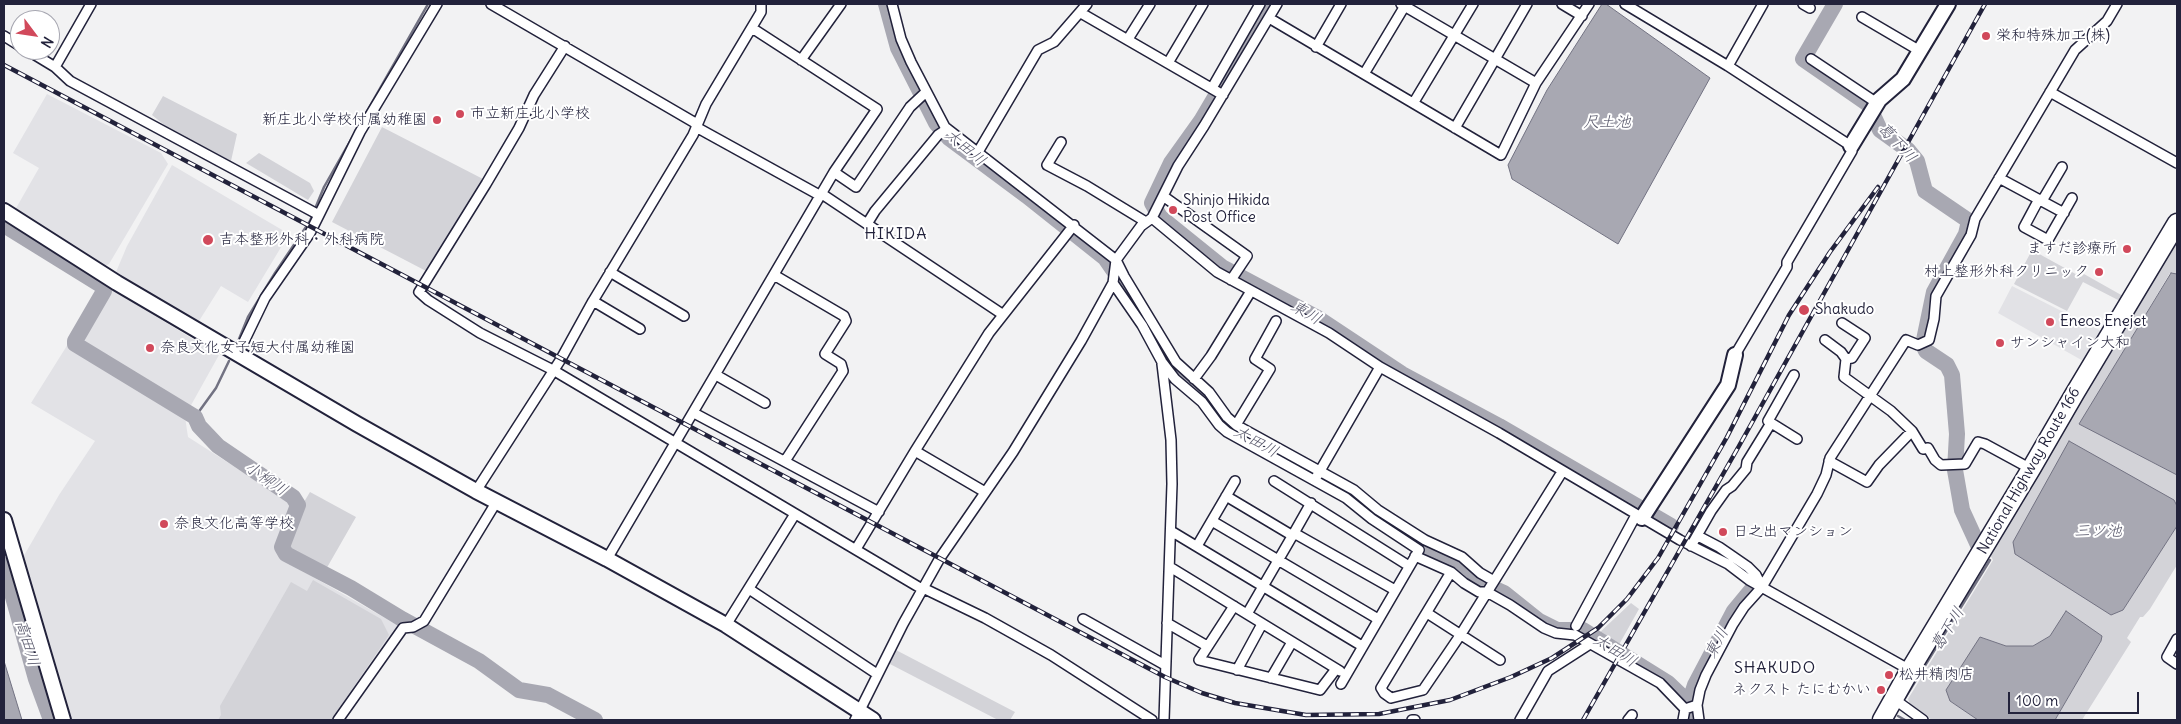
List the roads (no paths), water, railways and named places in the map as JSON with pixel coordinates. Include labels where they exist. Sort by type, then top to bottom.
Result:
[{"type":"highway","name":"National Highway Route 166","points":[[1882,720],[2177,223]]},
{"type":"street","points":[[55,67],[91,4]]},
{"type":"street","points":[[238,354],[265,298],[302,245],[360,132],[437,4]]},
{"type":"street","points":[[491,4],[565,46],[697,126],[821,195],[1002,314]]},
{"type":"street","points":[[476,491],[553,370],[697,126],[706,104],[752,28],[760,12],[761,4]]},
{"type":"street","points":[[801,60],[841,4]]},
{"type":"street","points":[[892,4],[901,39],[926,92],[947,129],[1074,225],[1116,260],[1176,362],[1209,392],[1227,417],[1236,425],[1354,490],[1378,510],[1425,540],[1462,557],[1480,573],[1494,581]]},
{"type":"street","points":[[978,152],[1038,50],[1054,42],[1087,4]]},
{"type":"street","points":[[1128,39],[1150,4]]},
{"type":"street","points":[[1168,63],[1203,4]]},
{"type":"street","points":[[857,716],[877,674],[940,558],[1018,444],[1113,283],[1116,260],[1149,220],[1158,205],[1260,4]]},
{"type":"street","points":[[1217,91],[1277,4]]},
{"type":"street","points":[[1316,47],[1341,4]]},
{"type":"street","points":[[1364,74],[1404,4],[1536,83]]},
{"type":"street","points":[[1414,102],[1473,4]]},
{"type":"street","points":[[1455,128],[1527,4]]},
{"type":"street","points":[[1562,4],[1582,16]]},
{"type":"street","points":[[1269,18],[1502,155],[1536,83],[1589,4]]},
{"type":"street","points":[[1625,4],[1728,66],[1851,146]]},
{"type":"street","points":[[1728,66],[1763,4]]},
{"type":"street","points":[[1576,626],[1642,515],[1728,385],[1736,355],[1852,151],[1851,146],[1877,103],[1903,79],[1948,4]]},
{"type":"street","points":[[1698,720],[1697,705],[1700,690],[1733,624],[1744,607],[1762,587],[1817,494],[1826,475],[1829,461],[1906,340],[1918,345],[1929,340],[1934,319],[1936,296],[1970,235],[1975,219],[2075,50],[2107,20],[2117,4]]},
{"type":"street","points":[[1081,12],[1217,91]]},
{"type":"street","points":[[1862,17],[1920,51]]},
{"type":"street","points":[[607,559],[834,172],[877,109],[752,28]]},
{"type":"street","points":[[565,46],[534,94],[519,128],[491,176],[419,292],[428,300],[480,333],[553,370],[922,589],[985,618],[1050,655],[1152,720]]},
{"type":"street","points":[[1811,59],[1877,103]]},
{"type":"street","points":[[43,60],[55,67],[70,81],[319,214]]},
{"type":"street","points":[[834,172],[856,187],[910,107],[926,92]]},
{"type":"street","points":[[2050,92],[2177,164]]},
{"type":"street","points":[[867,224],[875,211],[938,136],[947,129]]},
{"type":"street","points":[[1060,142],[1048,165],[1149,220],[1217,272],[1329,334],[1380,367],[1499,433],[1562,472],[1642,515],[1692,546],[1728,564],[1749,580],[1910,670]]},
{"type":"street","points":[[2062,167],[2024,227],[2048,240],[2072,198]]},
{"type":"street","points":[[1999,178],[2064,213]]},
{"type":"street","points":[[1163,196],[1246,256],[1231,280]]},
{"type":"street","points":[[4,211],[117,283],[476,491],[607,559],[726,625],[857,716],[873,720]]},
{"type":"street","points":[[856,549],[915,451],[1002,314],[1074,225]]},
{"type":"street","points":[[610,272],[684,316]]},
{"type":"street","points":[[774,275],[844,316],[846,321],[825,354],[841,364],[843,371],[785,461]]},
{"type":"street","points":[[1113,283],[1142,325],[1162,362],[1174,379],[1202,402],[1219,426],[1346,498],[1372,519],[1419,550],[1341,684]]},
{"type":"street","points":[[1194,379],[1211,356],[1251,291]]},
{"type":"street","points":[[593,301],[640,329]]},
{"type":"street","points":[[1236,425],[1270,369],[1255,359],[1276,321]]},
{"type":"street","points":[[1842,323],[1865,338],[1852,358],[1846,359]]},
{"type":"street","points":[[1825,340],[1841,352],[1846,359],[1844,377],[1891,411],[1912,431],[1923,449],[1928,448],[1934,460],[1941,465],[1964,464],[1978,442],[2031,469]]},
{"type":"street","points":[[1162,362],[1171,440],[1170,567],[1164,720]]},
{"type":"street","points":[[1315,480],[1380,367]]},
{"type":"street","points":[[716,375],[766,403]]},
{"type":"street","points":[[1794,375],[1768,421],[1797,439]]},
{"type":"street","points":[[694,413],[879,512]]},
{"type":"street","points":[[1692,546],[1711,511],[1726,490],[1732,486],[1746,469],[1746,462],[1771,423]]},
{"type":"street","points":[[1829,461],[1867,482],[1879,465],[1912,431]]},
{"type":"street","points":[[915,451],[985,492]]},
{"type":"street","points":[[1451,572],[1381,688],[1391,698],[1423,690],[1461,634],[1562,472]]},
{"type":"street","points":[[1197,546],[1235,481]]},
{"type":"street","points":[[1274,481],[1409,566]]},
{"type":"street","points":[[1226,496],[1395,590]]},
{"type":"street","points":[[338,720],[403,628],[416,626],[424,621],[497,501]]},
{"type":"street","points":[[1247,614],[1311,503]]},
{"type":"street","points":[[726,625],[794,514]]},
{"type":"street","points":[[4,520],[63,720]]},
{"type":"street","points":[[1212,521],[1378,619]]},
{"type":"street","points":[[1170,531],[1362,646]]},
{"type":"street","points":[[1698,536],[1720,547],[1748,567],[1756,575],[1762,587]]},
{"type":"street","points":[[1415,556],[1451,572],[1479,592],[1487,592],[1544,628],[1556,633],[1575,635],[1660,682],[1685,709]]},
{"type":"street","points":[[1170,567],[1346,675]]},
{"type":"street","points":[[749,589],[877,674]]},
{"type":"street","points":[[1234,606],[1199,660],[1320,690],[1336,669]]},
{"type":"street","points":[[1427,613],[1500,660]]},
{"type":"street","points":[[1083,619],[1165,665]]},
{"type":"street","points":[[1167,623],[1207,646]]},
{"type":"street","points":[[1236,670],[1262,624]]},
{"type":"street","points":[[2177,639],[2167,657],[2177,664]]},
{"type":"street","points":[[1271,678],[1292,642]]},
{"type":"street","points":[[1520,720],[1548,671],[1590,644]]},
{"type":"street","points":[[1894,699],[1923,720]]},
{"type":"street","points":[[1685,709],[1697,705]]},
{"type":"street","points":[[1683,720],[1685,709]]},
{"type":"water","name":"尺土池","points":[[1602,4],[1606,4],[1710,78],[1618,244],[1512,179],[1508,165],[1547,90]]},
{"type":"water","points":[[2171,273],[2177,274],[2177,475],[2079,424]]},
{"type":"water","name":"三ツ池","points":[[2069,441],[2174,500],[2177,506],[2177,526],[2123,610],[2111,615],[2015,554],[2013,542]]},
{"type":"water","points":[[2066,611],[2102,636],[2101,641],[2055,720],[1978,720],[1950,701],[1946,690],[1980,637],[2006,646],[2033,646],[2050,636]]},
{"type":"water","points":[[4,661],[22,720],[4,720]]},
{"type":"waterway","points":[[362,120],[428,4]]},
{"type":"waterway","name":"太田川","points":[[886,4],[898,48],[936,123],[949,138],[1027,196],[1105,258],[1125,287],[1163,353],[1179,374],[1213,406],[1229,427],[1350,494],[1374,513],[1421,544],[1468,568],[1484,584],[1504,593],[1539,621],[1557,630],[1583,630],[1668,683],[1689,703],[1692,720]]},
{"type":"waterway","name":"東川","points":[[1270,4],[1201,121],[1171,163],[1152,203],[1160,217],[1222,267],[1316,317],[1402,374],[1499,426],[1671,526]]},
{"type":"waterway","name":"葛下川","points":[[1835,4],[1803,59],[1868,104],[1880,130],[1908,150],[1917,161],[1925,191],[1969,221],[1966,234],[1934,292],[1923,345],[1926,351],[1947,365],[1952,375],[1957,434],[1955,470],[1962,510],[1978,545]]},
{"type":"waterway","points":[[237,344],[248,317],[310,221],[324,187],[353,136]]},
{"type":"waterway","name":"小柳川","points":[[4,225],[104,287],[104,291],[75,344],[195,417],[199,426],[218,446],[293,497],[298,505],[282,547],[286,554],[351,588],[402,619],[479,661],[519,690],[548,695],[595,720]]},
{"type":"waterway","points":[[195,417],[216,388],[229,361]]},
{"type":"waterway","name":"東川","points":[[1698,542],[1740,565],[1747,572]]},
{"type":"waterway","name":"葛下川","points":[[1905,698],[1990,560]]},
{"type":"waterway","name":"高田川","points":[[4,565],[36,679],[51,720]]},
{"type":"waterway","name":"東川","points":[[1689,703],[1695,685],[1734,611],[1753,588]]},
{"type":"waterway","name":"葛下川","points":[[1898,716],[1905,720]]},
{"type":"railway","points":[[1583,720],[1739,446],[1985,4]]},
{"type":"railway","points":[[4,65],[1165,677],[1202,693],[1235,703],[1306,715],[1379,714],[1450,700],[1511,677],[1552,658],[1598,628],[1627,599],[1658,558],[1727,437],[1789,315],[1830,252],[1878,187]]},
{"type":"place","name":"栄和特殊加工(株)","points":[[1986,36]]},
{"type":"place","name":"市立新庄北小学校","points":[[460,114]]},
{"type":"place","name":"新庄北小学校付属幼稚園","points":[[437,120]]},
{"type":"place","name":"Shinjo Hikida Post Office","points":[[1173,210]]},
{"type":"place","name":"吉本整形外科・外科病院","points":[[208,240]]},
{"type":"place","name":"ますだ診療所","points":[[2127,249]]},
{"type":"place","name":"村上整形外科クリニック","points":[[2099,272]]},
{"type":"place","name":"Shakudo","points":[[1804,310]]},
{"type":"place","name":"Eneos Enejet","points":[[2050,322]]},
{"type":"place","name":"サンシャイン大和","points":[[2000,343]]},
{"type":"place","name":"奈良文化女子短大付属幼稚園","points":[[150,348]]},
{"type":"place","name":"奈良文化高等学校","points":[[164,524]]},
{"type":"place","name":"日之出マンション","points":[[1723,532]]},
{"type":"place","name":"松井精肉店","points":[[1889,675]]},
{"type":"place","name":"ネクスト たにむかい","points":[[1881,690]]},
{"type":"district","name":"HIKIDA","points":[[896,234]]},
{"type":"district","name":"SHAKUDO","points":[[1775,668]]}]
